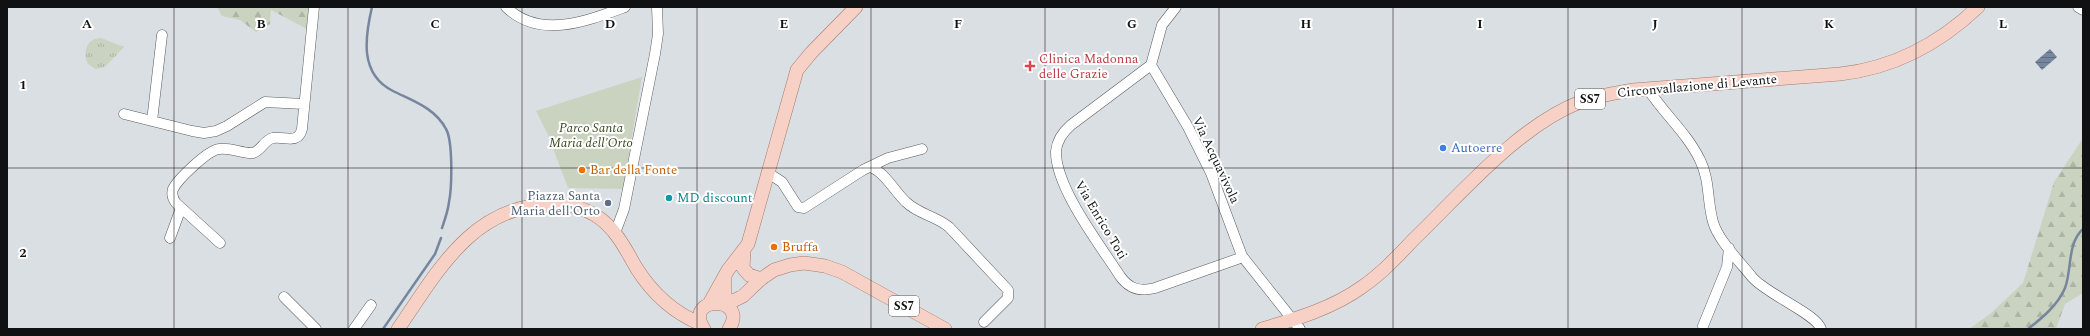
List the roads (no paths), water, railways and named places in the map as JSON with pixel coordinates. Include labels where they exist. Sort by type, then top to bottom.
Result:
[{"type":"main road","points":[[702,326],[700,318],[706,306],[732,264],[744,251],[752,233],[798,70],[811,53],[856,7]]},
{"type":"main road","name":"Circonvallazione di Levante","points":[[1262,329],[1296,324],[1368,283],[1522,136],[1543,121],[1567,108],[1589,99],[1618,92],[1840,74],[1871,69],[1904,58],[1930,45],[1948,33],[1978,7]]},
{"type":"main road","points":[[398,329],[439,270],[460,245],[483,224],[501,214],[534,206],[572,206],[594,214],[615,234],[645,280],[670,307],[702,326]]},
{"type":"main road","points":[[744,251],[743,268],[749,275],[761,278]]},
{"type":"main road","name":"SS7","points":[[731,324],[750,291],[761,278],[778,269],[797,263],[825,266],[852,278],[945,329]]},
{"type":"main road","points":[[670,307],[690,310],[720,302],[725,305],[725,277]]},
{"type":"main road","name":"SS7","points":[[731,324],[729,308],[725,305],[750,291]]},
{"type":"street","points":[[220,243],[181,208],[172,197],[173,189],[203,157],[212,151],[221,148],[253,153],[271,139],[297,138],[302,131],[314,7]]},
{"type":"street","points":[[506,7],[528,22],[550,26],[591,18],[625,7]]},
{"type":"street","points":[[615,234],[624,209],[655,54],[658,34],[657,7]]},
{"type":"street","points":[[1150,65],[1160,27],[1168,15],[1176,7]]},
{"type":"street","points":[[2078,7],[2083,10]]},
{"type":"street","points":[[152,121],[162,35]]},
{"type":"street","name":"Via Acquavivola","points":[[1150,65],[1184,120],[1202,155],[1220,193],[1236,243],[1243,257],[1296,324]]},
{"type":"street","name":"Via Enrico Toti","points":[[1150,65],[1071,125],[1061,136],[1057,154],[1067,190],[1120,276],[1132,288],[1142,290],[1155,288],[1243,257]]},
{"type":"street","points":[[1648,89],[1690,142],[1701,161],[1707,177],[1713,223],[1717,232],[1759,285],[1815,320],[1821,329]]},
{"type":"street","points":[[124,114],[196,132],[208,132],[233,123],[255,107],[265,102],[304,104]]},
{"type":"street","points":[[768,173],[782,182],[802,211],[856,174],[888,158],[922,149]]},
{"type":"street","points":[[870,167],[877,170],[910,206],[947,225],[1008,290],[1009,294],[1007,299],[984,322]]},
{"type":"street","points":[[170,238],[181,208]]},
{"type":"street","points":[[1703,326],[1727,267],[1729,248]]},
{"type":"street","points":[[284,298],[316,329]]},
{"type":"street","points":[[354,329],[371,305]]},
{"type":"water","points":[[2050,49],[2057,57],[2042,70],[2035,62]]},
{"type":"waterway","points":[[372,7],[369,19],[367,54],[374,75],[382,84],[393,91],[430,110],[441,122],[448,135],[451,153],[451,186],[448,209],[442,228]]},
{"type":"waterway","points":[[2028,329],[2049,311],[2062,294],[2067,281],[2074,242],[2083,229]]},
{"type":"waterway","points":[[383,329],[435,254],[441,238]]},
{"type":"place","name":"Clinica Madonna delle Grazie","points":[[1030,66]]},
{"type":"place","name":"Autoerre","points":[[1443,148]]},
{"type":"place","name":"Bar della Fonte","points":[[582,170]]},
{"type":"place","name":"MD discount","points":[[669,198]]},
{"type":"place","name":"Piazza Santa Maria dell'Orto","points":[[608,203]]},
{"type":"place","name":"Bruffa","points":[[774,247]]},
{"type":"park label","name":"Parco Santa Maria dell'Orto","points":[[591,136]]}]
